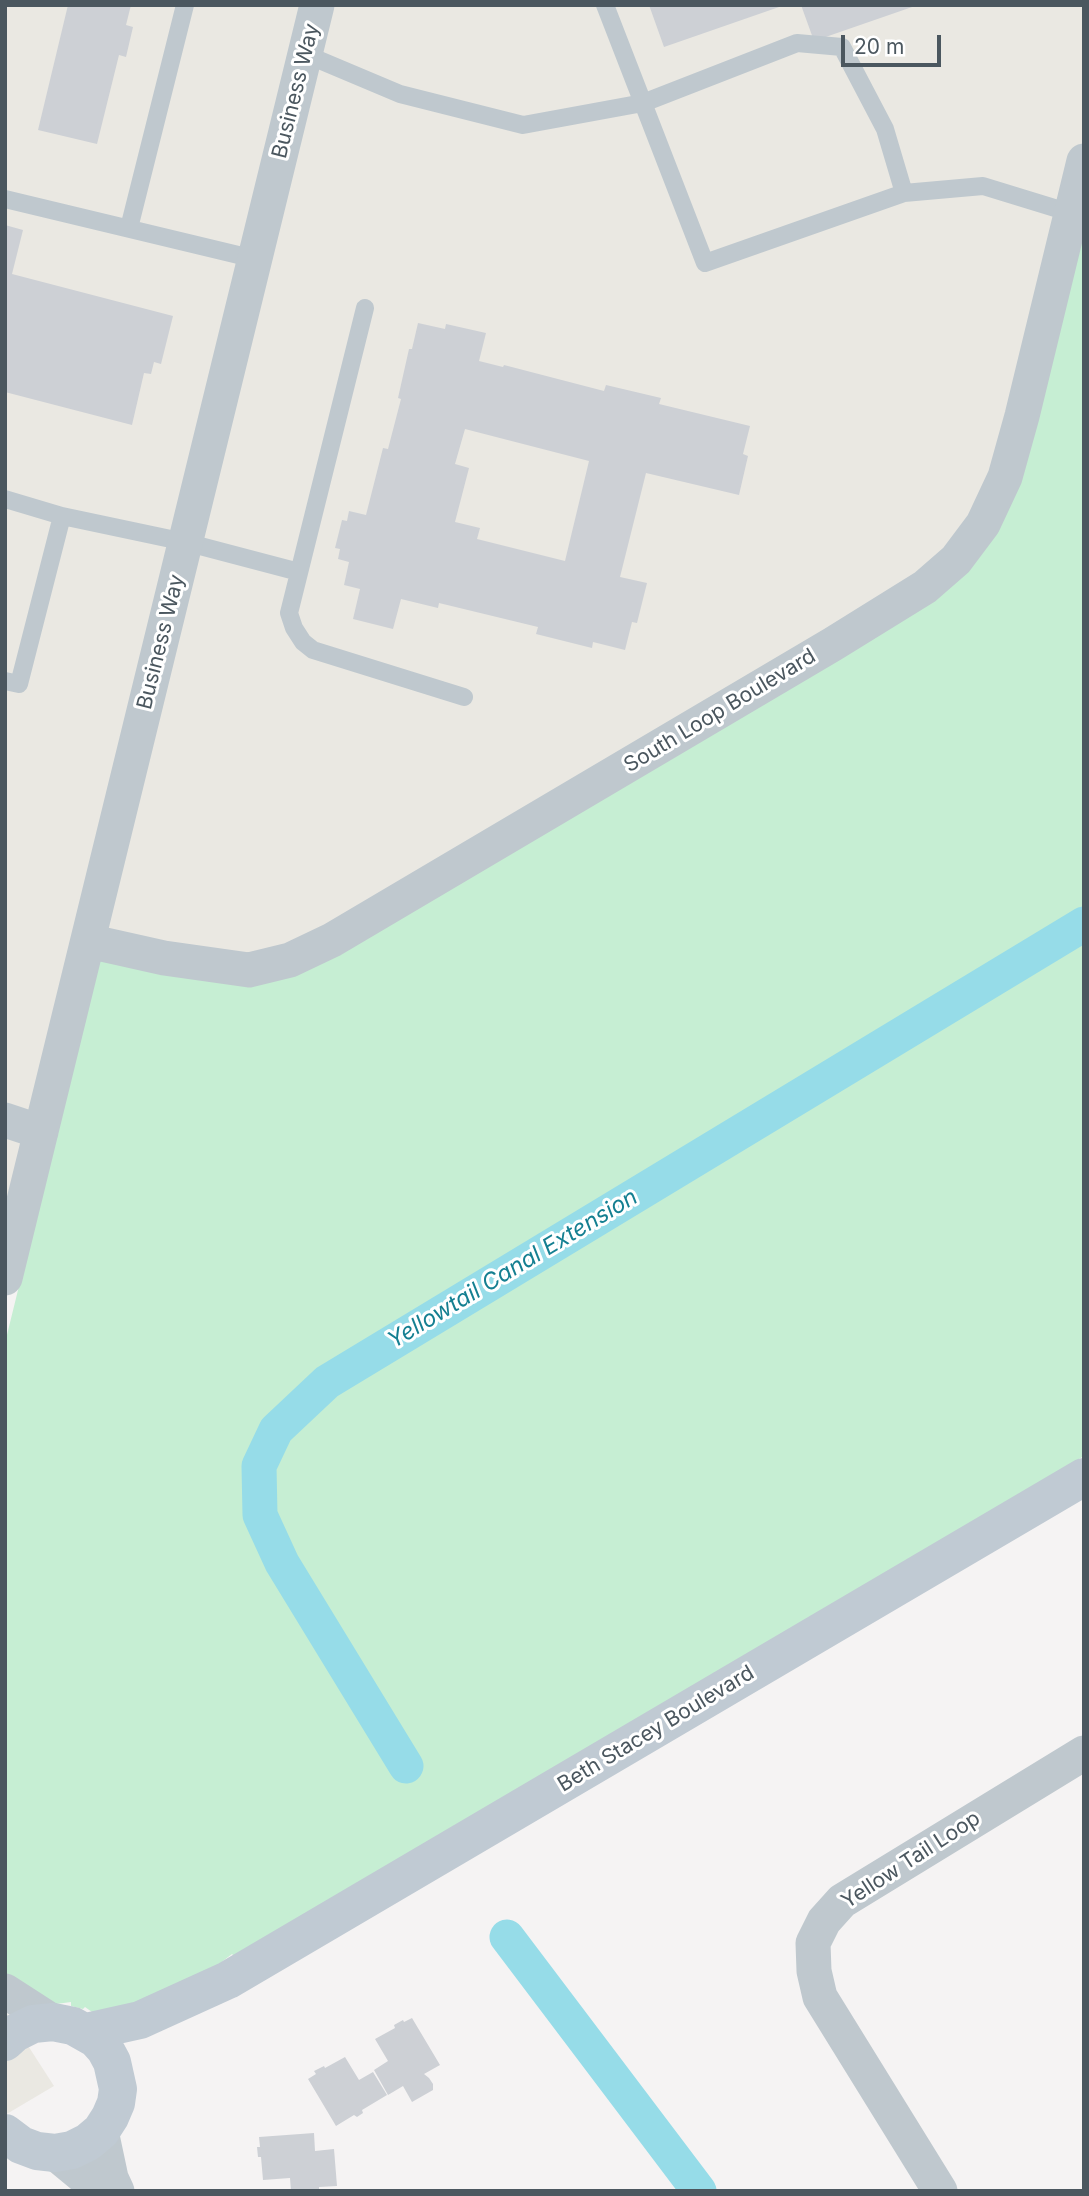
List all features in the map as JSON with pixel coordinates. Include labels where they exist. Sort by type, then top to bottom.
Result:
[{"type":"street","name":"Business Way","points":[[5,1278],[317,5]]},
{"type":"street","name":"South Loop Boulevard","points":[[88,941],[164,958],[249,970],[290,960],[332,940],[925,587],[956,560],[983,524],[1005,477],[1084,161]]},
{"type":"street","points":[[5,1120],[41,1132]]},
{"type":"street","name":"Beth Stacey Boulevard","points":[[5,2042],[15,2033],[33,2024],[70,2027],[140,2020],[228,1980],[1084,1477]]},
{"type":"street","name":"Yellow Tail Loop","points":[[940,2191],[820,1997],[814,1971],[813,1943],[824,1921],[842,1901],[1084,1753]]},
{"type":"street","name":"Beth Stacey Boulevard","points":[[116,2077],[138,2048],[228,1980]]},
{"type":"street","points":[[5,1991],[96,2039],[112,2062],[118,2088],[116,2103],[101,2131],[72,2150],[55,2153],[37,2151],[6,2135]]},
{"type":"street","points":[[101,2131],[111,2178],[117,2191]]},
{"type":"street","points":[[55,2153],[100,2191]]},
{"type":"lane","points":[[130,228],[185,5]]},
{"type":"lane","points":[[605,5],[705,263],[904,193],[983,186],[1071,213]]},
{"type":"lane","points":[[305,54],[400,94],[523,125],[643,103],[797,43],[842,47],[885,129],[904,193]]},
{"type":"lane","points":[[5,199],[255,259]]},
{"type":"lane","points":[[365,308],[289,613],[303,642],[313,650],[464,697]]},
{"type":"lane","points":[[5,499],[62,516],[185,542],[299,572]]},
{"type":"lane","points":[[5,681],[19,684],[62,516]]},
{"type":"shaded area","points":[[5,5],[1084,5],[1084,161],[983,524],[5,1278]]},
{"type":"shaded area","points":[[5,2010],[54,2086],[5,2115]]},
{"type":"green space","points":[[1084,229],[1084,1456],[219,1964],[132,2004],[92,2012],[85,2007],[83,2009],[71,2006],[71,2002],[56,2004],[5,1979],[5,1343],[99,960],[245,985],[967,571]]},
{"type":"building","points":[[68,5],[131,5],[126,25],[133,27],[126,57],[119,55],[97,144],[38,130]]},
{"type":"building","points":[[649,5],[782,5],[782,6],[664,47]]},
{"type":"building","points":[[801,5],[915,5],[915,6],[814,41]]},
{"type":"building","points":[[5,225],[23,230],[12,274],[173,316],[161,364],[154,362],[151,374],[144,373],[132,425],[5,392]]},
{"type":"building","points":[[418,323],[445,329],[446,324],[486,333],[479,361],[604,391],[606,385],[661,398],[659,404],[750,426],[743,454],[748,456],[739,495],[646,473],[620,577],[647,583],[637,623],[632,622],[625,650],[593,642],[592,648],[536,634],[538,627],[439,603],[438,608],[401,599],[393,629],[353,619],[360,589],[344,585],[349,562],[338,559],[340,549],[335,548],[342,520],[347,521],[349,511],[366,515],[383,448],[388,449],[401,399],[398,398],[409,349],[412,349]],"holes":[[[465,429],[589,461],[565,561],[477,539],[480,528],[455,522],[469,468],[455,464]]]},
{"type":"building","points":[[412,2018],[440,2065],[424,2074],[433,2084],[433,2090],[412,2102],[403,2086],[388,2095],[374,2070],[388,2061],[375,2039],[395,2028],[394,2025]]},
{"type":"building","points":[[345,2057],[359,2080],[373,2072],[387,2095],[362,2110],[363,2113],[357,2117],[354,2115],[336,2126],[308,2079],[316,2074],[314,2071]]},
{"type":"building","points":[[314,2133],[315,2151],[334,2149],[337,2186],[319,2187],[319,2191],[291,2191],[290,2178],[263,2180],[261,2157],[258,2157],[257,2147],[260,2147],[259,2137]]},
{"type":"waterway","name":"Yellowtail Canal Extension","points":[[406,1766],[282,1563],[260,1515],[259,1466],[276,1430],[327,1382],[1084,924]]},
{"type":"waterway","name":"Yellowtail Canal Extension","points":[[507,1937],[699,2191]]}]
